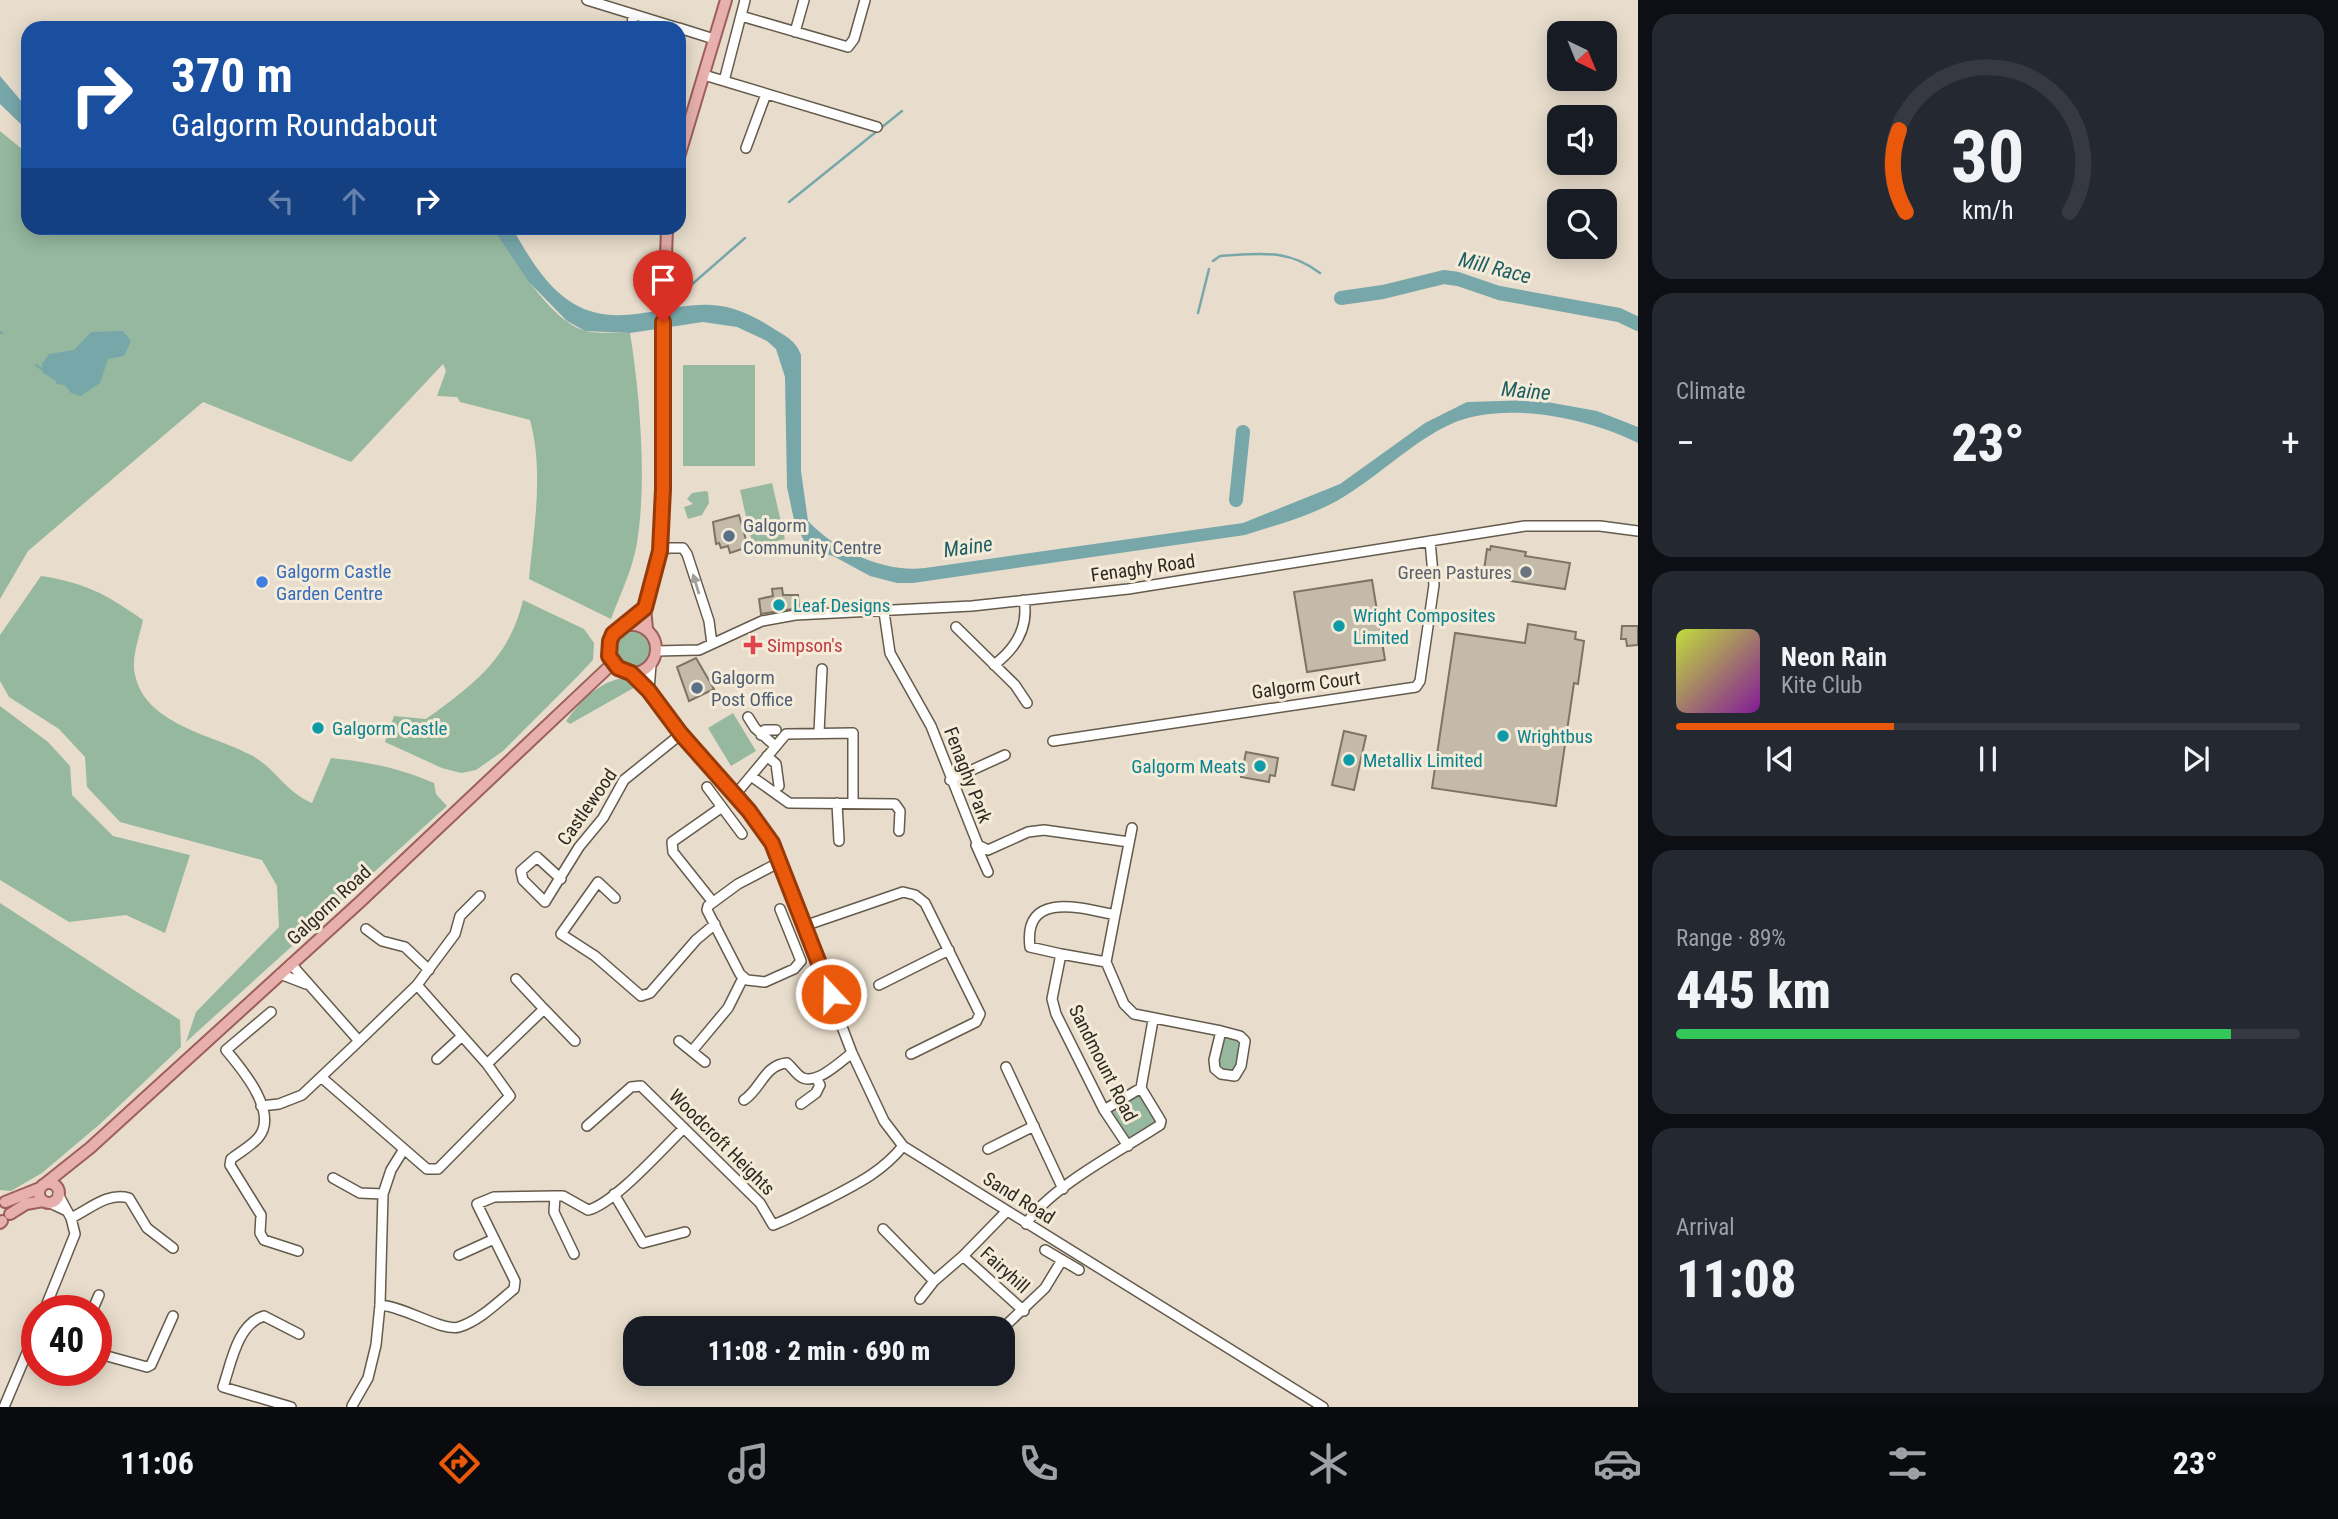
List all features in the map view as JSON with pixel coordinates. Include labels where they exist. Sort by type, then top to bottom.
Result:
[{"type":"main road","points":[[686,134],[726,0]]},
{"type":"main road","points":[[647,629],[645,608],[660,551],[667,235]]},
{"type":"main road","points":[[624,626],[639,625],[647,629],[654,638],[656,651],[651,664],[639,672],[631,673],[613,663],[609,656],[610,641],[613,634],[645,608]]},
{"type":"main road","name":"Galgorm Road","points":[[2,1202],[43,1186],[90,1148],[280,974],[294,967],[300,956],[613,663]]},
{"type":"main road","points":[[52,1197],[65,1167]]},
{"type":"main road","points":[[54,1184],[52,1197],[39,1193],[43,1186],[54,1184]]},
{"type":"main road","points":[[3,1220],[26,1204],[52,1197]]},
{"type":"main road","points":[[2,1202],[10,1207],[3,1220]]},
{"type":"street","points":[[587,0],[656,21]]},
{"type":"street","points":[[724,81],[745,0]]},
{"type":"street","points":[[795,32],[804,0]]},
{"type":"street","points":[[741,16],[850,47],[865,0]]},
{"type":"street","points":[[632,21],[633,14]]},
{"type":"street","points":[[686,30],[714,39]]},
{"type":"street","points":[[704,75],[877,127]]},
{"type":"street","points":[[746,148],[766,94]]},
{"type":"street","name":"Fenaghy Road","points":[[656,651],[699,650],[762,621],[795,615],[884,612],[1128,589],[1525,526],[1576,525],[1638,531]]},
{"type":"street","name":"Galgorm Court","points":[[1053,741],[1416,687],[1420,681],[1434,585],[1430,541]]},
{"type":"street","points":[[660,551],[683,548],[687,554],[709,621],[712,644]]},
{"type":"street","points":[[994,666],[1008,654],[1022,634],[1026,610],[1024,600]]},
{"type":"street","name":"Fenaghy Park","points":[[884,612],[890,653],[931,726],[950,780],[978,845],[988,850],[1028,832],[1044,830],[1129,842]]},
{"type":"street","points":[[956,627],[1015,685],[1027,703]]},
{"type":"street","points":[[649,691],[651,664]]},
{"type":"street","points":[[819,733],[822,668]]},
{"type":"street","name":"Sand Road","points":[[631,673],[649,691],[681,734],[772,843],[852,1053],[884,1121],[903,1146],[1323,1407]]},
{"type":"street","points":[[748,717],[761,735],[774,745]]},
{"type":"street","points":[[761,735],[765,730],[776,730]]},
{"type":"street","points":[[734,795],[786,734],[853,733],[853,802]]},
{"type":"street","name":"Castlewood","points":[[561,879],[537,857],[521,871],[523,880],[545,902],[561,879],[579,847],[603,818],[624,780],[681,734]]},
{"type":"street","points":[[950,780],[1005,755]]},
{"type":"street","points":[[767,756],[776,764],[779,786]]},
{"type":"street","points":[[751,776],[789,803],[895,804],[900,811],[900,831]]},
{"type":"street","points":[[707,787],[742,834]]},
{"type":"street","points":[[837,803],[839,841]]},
{"type":"street","points":[[712,901],[673,852],[672,842],[722,807]]},
{"type":"street","points":[[1132,828],[1106,962],[1124,1004],[1134,1014],[1153,1020],[1221,1031],[1240,1036],[1245,1041],[1241,1066],[1235,1076],[1222,1074],[1215,1069],[1214,1060],[1221,1031]]},
{"type":"street","points":[[972,835],[988,872]]},
{"type":"street","points":[[779,862],[712,901],[707,910],[743,978],[760,984],[799,965],[801,957],[780,909]]},
{"type":"street","points":[[615,898],[598,882],[561,934],[595,956],[641,996],[650,993],[696,940],[715,924]]},
{"type":"street","points":[[804,926],[903,892],[915,895],[925,903],[980,1014],[976,1022],[911,1054]]},
{"type":"street","points":[[261,1106],[291,1101],[302,1095],[359,1041],[417,985],[455,934],[460,916],[480,896]]},
{"type":"street","points":[[1106,962],[1030,947],[1032,925],[1043,911],[1063,905],[1115,915]]},
{"type":"street","points":[[366,929],[382,941],[405,947],[429,970]]},
{"type":"street","points":[[879,985],[949,950]]},
{"type":"street","name":"Sandmount Road","points":[[1060,954],[1052,999],[1056,1014],[1104,1110],[1128,1146]]},
{"type":"street","points":[[294,967],[359,1041]]},
{"type":"street","points":[[280,974],[308,985]]},
{"type":"street","points":[[692,1051],[728,1008],[743,978]]},
{"type":"street","points":[[516,979],[575,1041]]},
{"type":"street","points":[[321,1077],[427,1169],[438,1169],[510,1096],[487,1064],[417,985]]},
{"type":"street","points":[[487,1064],[544,1009]]},
{"type":"street","points":[[271,1012],[226,1049],[255,1087],[263,1126],[260,1137],[231,1158],[230,1165],[261,1215],[260,1233],[264,1240],[298,1251]]},
{"type":"street","name":"Sandmount Road","points":[[1026,1224],[1034,1212],[1063,1189],[1160,1125],[1160,1116],[1142,1089],[1153,1020]]},
{"type":"street","points":[[437,1059],[462,1036]]},
{"type":"street","points":[[679,1041],[705,1062]]},
{"type":"street","points":[[744,1100],[753,1093],[764,1075],[778,1064],[787,1063],[801,1078],[816,1078],[852,1053]]},
{"type":"street","points":[[1006,1067],[1063,1189]]},
{"type":"street","points":[[801,1104],[818,1091],[820,1085],[816,1078]]},
{"type":"street","name":"Woodcroft Heights","points":[[587,1126],[636,1085],[641,1086],[760,1203],[773,1225],[871,1178],[890,1162],[903,1146]]},
{"type":"street","points":[[1104,1110],[1142,1089]]},
{"type":"street","points":[[988,1149],[1034,1126]]},
{"type":"street","points":[[380,1305],[394,1306],[447,1327],[458,1328],[482,1314],[513,1289],[515,1281],[477,1204],[494,1197],[564,1196],[588,1210],[614,1194],[684,1128]]},
{"type":"street","points":[[340,1407],[353,1406],[368,1378],[376,1345],[380,1305],[383,1194],[391,1170],[404,1149]]},
{"type":"street","points":[[333,1178],[360,1193],[383,1194]]},
{"type":"street","points":[[614,1194],[643,1243],[685,1232]]},
{"type":"street","points":[[69,1214],[110,1196],[128,1198],[147,1228],[173,1248]]},
{"type":"street","points":[[555,1196],[554,1212],[573,1254]]},
{"type":"street","points":[[51,1295],[74,1240],[69,1214],[52,1197]]},
{"type":"street","name":"Fairyhill","points":[[920,1299],[934,1281],[1006,1212]]},
{"type":"street","points":[[883,1229],[934,1281]]},
{"type":"street","points":[[459,1255],[494,1239]]},
{"type":"street","points":[[1045,1250],[1079,1270]]},
{"type":"street","name":"Fairyhill","points":[[963,1256],[1024,1311]]},
{"type":"street","name":"Fairyhill","points":[[1015,1318],[1045,1288],[1062,1261]]},
{"type":"street","points":[[112,1357],[147,1367],[154,1362],[173,1316]]},
{"type":"street","points":[[292,1407],[223,1387],[239,1339],[252,1321],[264,1316],[299,1334]]},
{"type":"street","points":[[4,1407],[21,1368]]},
{"type":"green space","points":[[0,131],[21,148],[21,235],[497,235],[533,287],[559,315],[586,331],[630,333],[637,383],[642,493],[633,562],[611,619],[529,579],[537,479],[530,420],[460,402],[457,397],[437,396],[446,371],[443,364],[351,462],[203,402],[28,551],[0,599]]},
{"type":"green space","points":[[683,365],[755,365],[755,466],[683,466]]},
{"type":"green space","points":[[772,483],[785,539],[753,547],[740,490]]},
{"type":"green space","points":[[708,492],[709,503],[702,515],[688,519],[684,507],[693,504],[687,499],[692,493]]},
{"type":"green space","points":[[41,576],[71,582],[95,591],[143,620],[134,668],[139,687],[149,702],[179,724],[258,759],[302,798],[312,803],[331,758],[384,766],[434,783],[436,794],[447,806],[186,1042],[196,1012],[279,927],[277,886],[262,860],[120,822],[87,787],[85,757],[59,729],[9,697],[0,681],[0,635]]},
{"type":"green space","points":[[523,600],[584,629],[594,643],[593,660],[577,677],[503,751],[476,770],[461,773],[442,768],[385,742],[394,716],[426,719],[487,669],[509,639]]},
{"type":"green space","points":[[634,632],[647,637],[652,650],[647,663],[634,668],[621,663],[616,650],[621,637]]},
{"type":"green space","points":[[624,678],[637,686],[570,724],[566,721],[598,688]]},
{"type":"green space","points":[[0,706],[48,742],[70,766],[72,795],[113,836],[190,855],[165,933],[126,915],[69,922],[0,880]]},
{"type":"green space","points":[[733,713],[756,751],[731,766],[708,728]]},
{"type":"green space","points":[[0,903],[180,1020],[181,1047],[100,1124],[42,1173],[11,1191],[0,1190]]},
{"type":"green space","points":[[1231,1036],[1242,1045],[1238,1064],[1229,1073],[1223,1072],[1217,1062],[1221,1042]]},
{"type":"green space","points":[[1141,1093],[1142,1100],[1158,1122],[1130,1138],[1125,1136],[1112,1112],[1134,1097],[1134,1094]]},
{"type":"water","points":[[0,76],[21,101],[21,124],[0,104]]},
{"type":"water","points":[[497,235],[516,235],[535,265],[554,288],[564,297],[590,311],[620,315],[682,306],[720,306],[750,315],[789,338],[801,355],[801,471],[808,521],[832,542],[862,558],[894,567],[925,568],[1243,523],[1340,484],[1425,423],[1467,402],[1536,400],[1597,411],[1638,427],[1638,443],[1595,426],[1546,415],[1495,413],[1472,417],[1437,431],[1322,509],[1245,535],[913,583],[897,583],[870,576],[835,557],[811,548],[804,541],[794,520],[787,487],[785,377],[776,349],[767,341],[737,327],[703,322],[630,333],[585,331],[567,321],[528,281]]},
{"type":"water","points":[[123,331],[131,341],[124,356],[108,359],[100,383],[81,396],[71,393],[65,385],[57,384],[43,373],[42,364],[49,354],[74,350],[91,332]]},
{"type":"building","name":"Galgorm Community Centre","points":[[739,515],[748,547],[730,553],[728,546],[721,548],[719,543],[716,544],[713,522]]},
{"type":"building","name":"Green Pastures","points":[[1491,546],[1526,552],[1525,556],[1570,563],[1565,589],[1483,577],[1487,549],[1490,550]]},
{"type":"building","name":"Wright Composites Limited","points":[[1372,580],[1385,660],[1307,672],[1294,592]]},
{"type":"building","name":"Leaf Designs","points":[[782,588],[783,595],[798,595],[799,608],[761,614],[759,599],[773,596],[772,589]]},
{"type":"building","name":"Wrightbus","points":[[1528,624],[1576,632],[1575,639],[1584,641],[1578,684],[1574,683],[1556,806],[1432,788],[1455,633],[1525,643]]},
{"type":"building","points":[[1622,626],[1638,626],[1638,645],[1627,646],[1626,639],[1621,639]]},
{"type":"building","points":[[696,658],[714,689],[689,701],[677,667]]},
{"type":"building","name":"Metallix Limited","points":[[1344,731],[1366,736],[1354,790],[1332,785]]},
{"type":"building","name":"Galgorm Meats","points":[[1246,752],[1278,758],[1275,776],[1270,775],[1269,782],[1241,777]]},
{"type":"waterway","points":[[789,202],[902,111]]},
{"type":"waterway","points":[[677,310],[682,293],[745,238]]},
{"type":"waterway","points":[[1213,261],[1220,256],[1272,254],[1296,260],[1320,273]]},
{"type":"waterway","points":[[1198,313],[1209,269]]},
{"type":"waterway","name":"Mill Race","points":[[1341,298],[1383,292],[1444,277],[1499,293],[1619,315],[1638,324]]},
{"type":"waterway","points":[[36,365],[43,370]]},
{"type":"waterway","name":"Mill Race","points":[[1236,500],[1243,432]]},
{"type":"place","name":"Galgorm Community Centre","points":[[729,536]]},
{"type":"place","name":"Green Pastures","points":[[1526,572]]},
{"type":"place","name":"Galgorm Castle Garden Centre","points":[[262,582]]},
{"type":"place","name":"Leaf Designs","points":[[779,605]]},
{"type":"place","name":"Wright Composites Limited","points":[[1339,626]]},
{"type":"place","name":"Simpson's","points":[[753,645]]},
{"type":"place","name":"Galgorm Post Office","points":[[697,688]]},
{"type":"place","name":"Galgorm Castle","points":[[318,728]]},
{"type":"place","name":"Wrightbus","points":[[1503,736]]},
{"type":"place","name":"Metallix Limited","points":[[1349,760]]},
{"type":"place","name":"Galgorm Meats","points":[[1260,766]]},
{"type":"route","points":[[663,322],[663,516],[660,551],[645,608],[613,634],[608,649],[609,656],[618,668],[631,673],[649,691],[658,706],[749,811],[772,843],[831,994]]},
{"type":"water label","name":"Maine","points":[[1526,391]]},
{"type":"water label","name":"Maine","points":[[968,547]]}]
